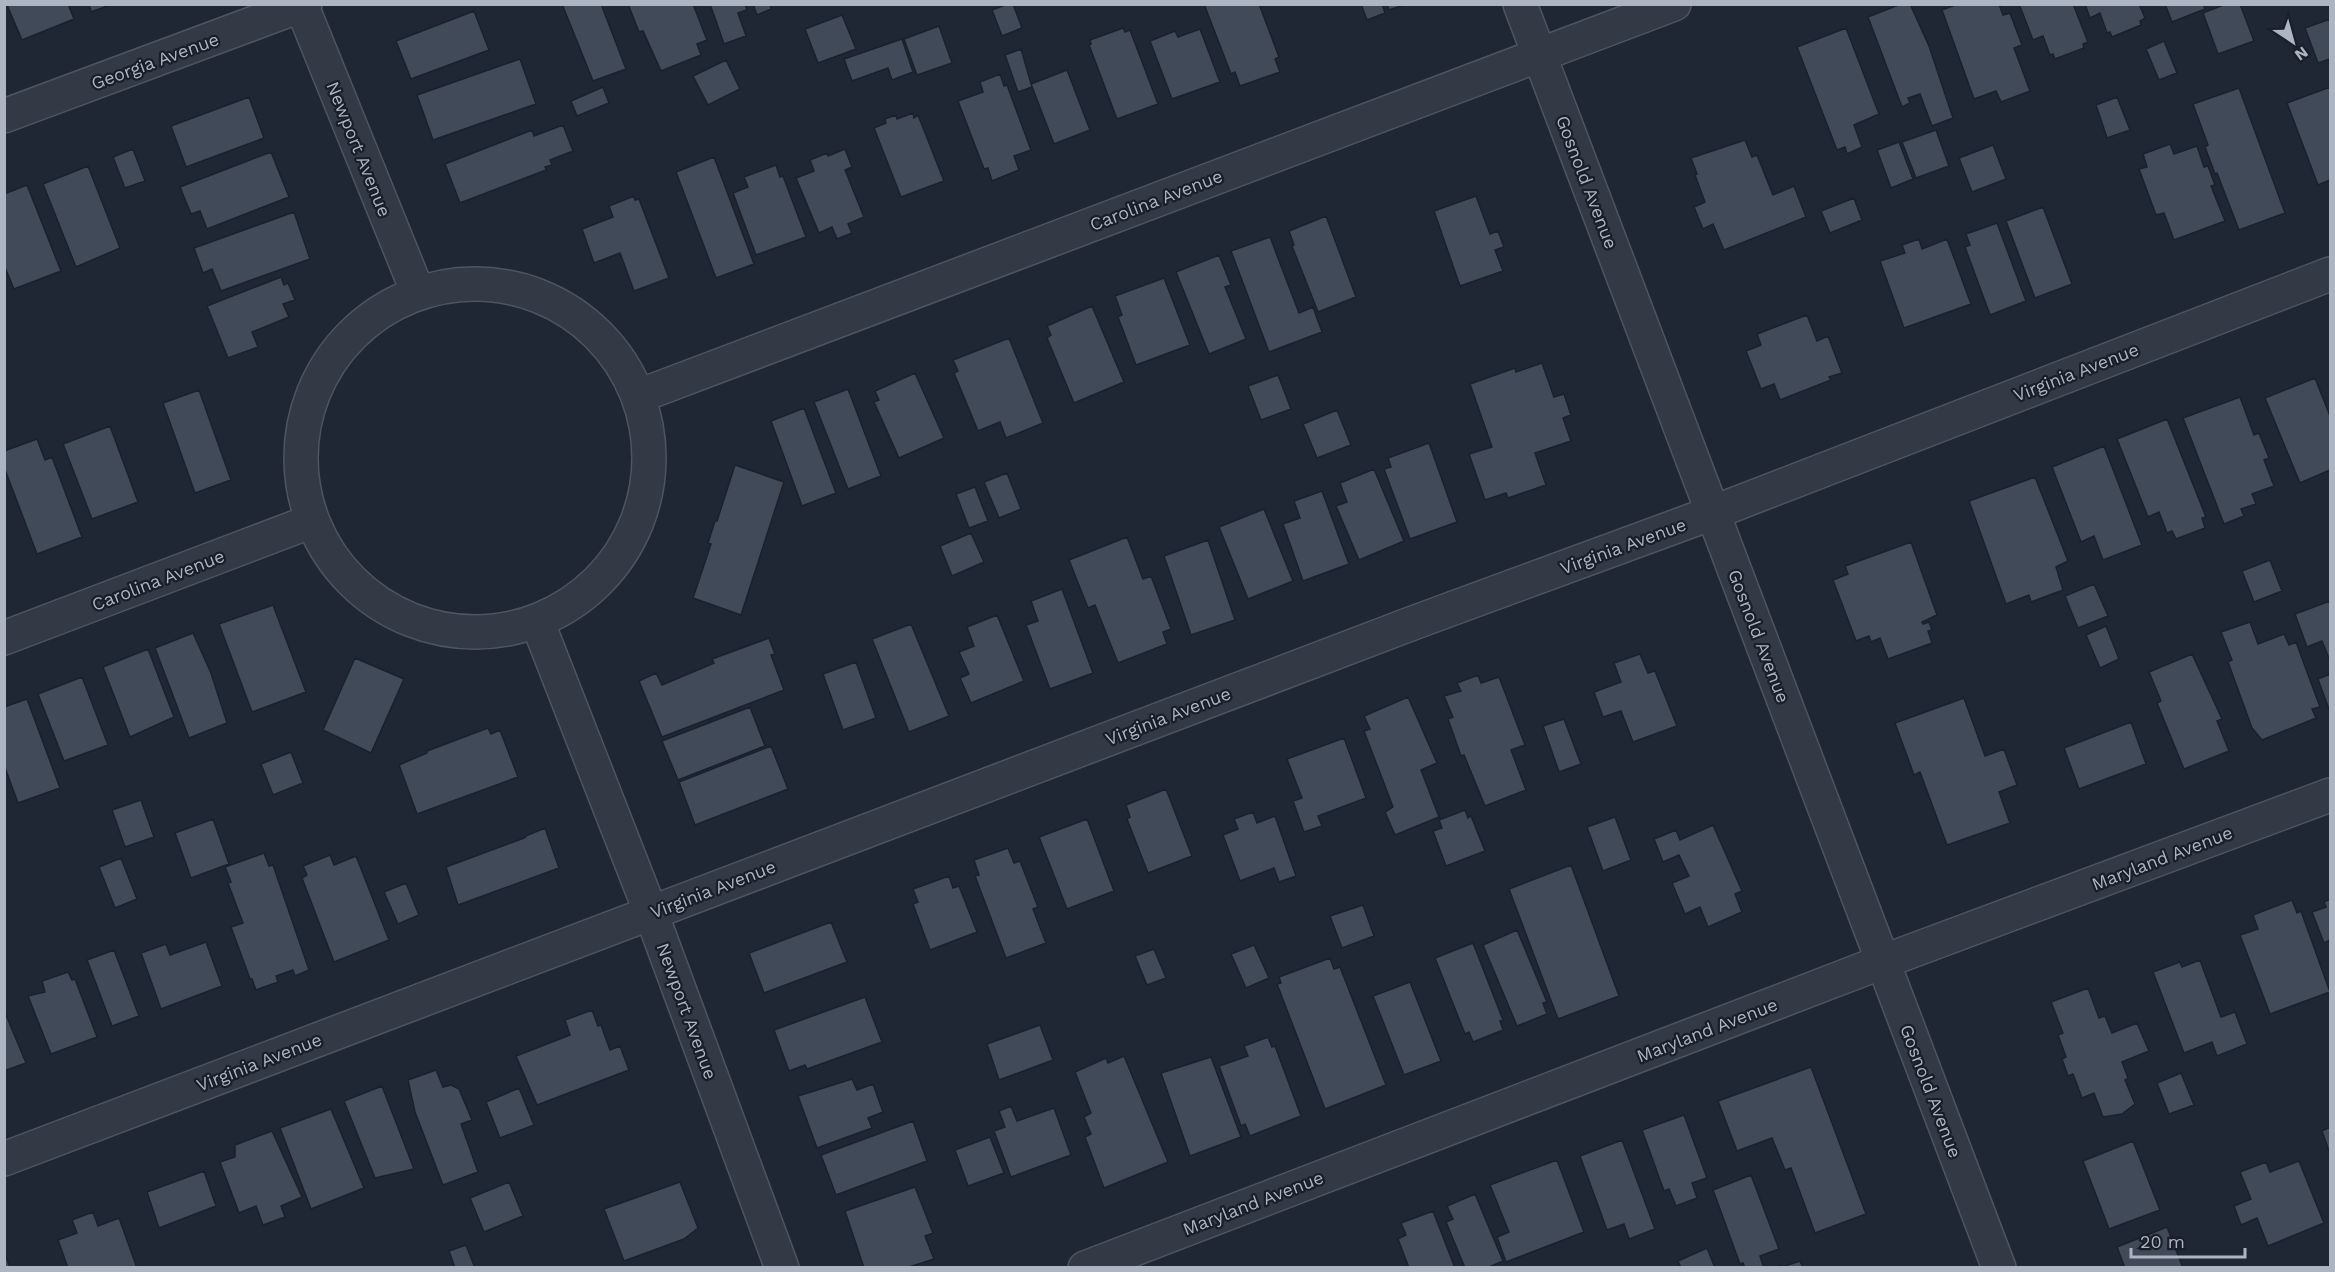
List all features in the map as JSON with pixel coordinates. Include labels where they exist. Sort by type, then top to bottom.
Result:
[{"type":"street","name":"Gosnold Avenue","points":[[1520,4],[1999,1268]]},
{"type":"street","name":"Carolina Avenue","points":[[639,396],[1674,4]]},
{"type":"street","name":"Georgia Avenue","points":[[4,117],[302,5]]},
{"type":"street","name":"Newport Avenue","points":[[302,5],[418,293]]},
{"type":"street","name":"Virginia Avenue","points":[[4,1159],[1402,627],[1712,513],[2331,274]]},
{"type":"street","points":[[494,284],[531,292],[567,309],[597,332],[622,362],[639,396],[649,434],[650,473],[642,511],[626,547],[602,578],[572,603],[537,621],[499,631],[460,632],[422,625],[386,609],[355,586],[330,556],[312,521],[302,482],[301,443],[309,403],[326,368],[351,336],[382,311],[418,293],[455,285],[494,284]]},
{"type":"street","name":"Carolina Avenue","points":[[4,638],[312,521]]},
{"type":"street","name":"Newport Avenue","points":[[537,621],[651,913],[782,1268]]},
{"type":"street","name":"Maryland Avenue","points":[[1085,1268],[1882,962],[2331,795]]},
{"type":"building","points":[[68,4],[74,19],[22,40],[7,5]]},
{"type":"building","points":[[89,4],[113,4],[91,12]]},
{"type":"building","points":[[562,4],[601,4],[626,69],[593,81]]},
{"type":"building","points":[[628,4],[693,4],[707,40],[697,44],[701,55],[661,71],[643,31],[639,32]]},
{"type":"building","points":[[710,4],[745,4],[747,10],[738,13],[746,36],[724,44]]},
{"type":"building","points":[[753,4],[770,4],[771,9],[757,15]]},
{"type":"building","points":[[1013,4],[1022,28],[1002,36],[992,10]]},
{"type":"building","points":[[1204,4],[1259,4],[1279,57],[1275,59],[1280,72],[1240,86],[1235,72],[1231,74]]},
{"type":"building","points":[[1361,4],[1382,4],[1385,13],[1367,20]]},
{"type":"building","points":[[1387,4],[1404,4],[1404,5],[1389,10]]},
{"type":"building","points":[[1901,4],[1910,4],[1929,46],[1953,118],[1932,126],[1920,94],[1908,98],[1910,103],[1902,107],[1868,17]]},
{"type":"building","points":[[1958,4],[1999,4],[2003,15],[2010,13],[2022,45],[2014,48],[2030,91],[2001,102],[1996,91],[1974,99],[1942,10]]},
{"type":"building","points":[[2019,4],[2073,4],[2088,42],[2083,44],[2084,48],[2055,59],[2053,54],[2050,55],[2043,36],[2033,40]]},
{"type":"building","points":[[2085,4],[2139,4],[2145,18],[2140,21],[2141,25],[2112,37],[2110,32],[2107,33],[2100,13],[2090,18]]},
{"type":"building","points":[[2165,4],[2203,4],[2205,9],[2172,22]]},
{"type":"building","points":[[2226,4],[2240,4],[2254,41],[2218,54],[2203,13]]},
{"type":"building","points":[[474,11],[489,50],[411,79],[396,41]]},
{"type":"building","points":[[842,15],[856,49],[818,63],[805,29]]},
{"type":"building","points":[[2330,19],[2330,59],[2318,63],[2305,28]]},
{"type":"building","points":[[939,26],[952,63],[917,75],[904,39]]},
{"type":"building","points":[[1123,28],[1125,32],[1130,30],[1158,104],[1117,119],[1089,45],[1090,40]]},
{"type":"building","points":[[1846,28],[1879,114],[1854,125],[1862,147],[1847,154],[1845,147],[1837,150],[1797,47]]},
{"type":"building","points":[[1200,29],[1220,82],[1172,99],[1150,41],[1175,31],[1178,37]]},
{"type":"building","points":[[902,39],[913,72],[892,80],[888,68],[852,81],[844,59]]},
{"type":"building","points":[[2164,41],[2177,73],[2159,80],[2146,49]]},
{"type":"building","points":[[1021,49],[1032,87],[1018,92],[1005,55]]},
{"type":"building","points":[[520,59],[536,104],[433,140],[417,95]]},
{"type":"building","points":[[726,60],[740,89],[708,105],[693,76]]},
{"type":"building","points":[[1067,70],[1090,130],[1054,144],[1031,84]]},
{"type":"building","points":[[1000,74],[1004,86],[1007,85],[1031,150],[1014,156],[1019,170],[992,181],[988,168],[984,169],[958,101],[983,92],[980,82]]},
{"type":"building","points":[[603,87],[609,103],[577,116],[571,101]]},
{"type":"building","points":[[2330,87],[2330,180],[2318,185],[2287,103]]},
{"type":"building","points":[[2239,88],[2285,213],[2239,230],[2205,147],[2208,145],[2193,104]]},
{"type":"building","points":[[249,97],[264,138],[186,167],[171,126]]},
{"type":"building","points":[[2117,97],[2130,130],[2107,138],[2096,105]]},
{"type":"building","points":[[913,113],[914,118],[918,115],[944,181],[901,197],[874,128],[886,123],[885,119],[896,115],[897,119]]},
{"type":"building","points":[[563,125],[573,151],[550,160],[552,165],[545,167],[546,170],[460,203],[445,164],[532,130],[534,136]]},
{"type":"building","points":[[1936,130],[1949,166],[1916,178],[1902,142]]},
{"type":"building","points":[[1745,140],[1752,157],[1757,155],[1773,195],[1794,186],[1806,217],[1724,250],[1713,224],[1703,229],[1694,207],[1705,202],[1691,158]]},
{"type":"building","points":[[1899,142],[1913,179],[1891,188],[1877,150]]},
{"type":"building","points":[[2170,144],[2174,154],[2197,146],[2204,167],[2208,166],[2215,185],[2211,186],[2225,221],[2174,240],[2164,213],[2156,215],[2139,169],[2147,167],[2143,154]]},
{"type":"building","points":[[1993,145],[2006,179],[1972,192],[1959,158]]},
{"type":"building","points":[[133,149],[145,181],[125,188],[113,157]]},
{"type":"building","points":[[845,149],[852,167],[845,170],[864,217],[848,224],[852,233],[837,239],[832,227],[819,233],[796,178],[814,171],[810,160]]},
{"type":"building","points":[[271,152],[289,197],[207,229],[200,211],[191,214],[180,187]]},
{"type":"building","points":[[714,157],[754,264],[716,278],[676,172]]},
{"type":"building","points":[[776,165],[780,177],[783,176],[806,237],[756,255],[733,193],[748,187],[744,177]]},
{"type":"building","points":[[88,166],[120,248],[76,267],[43,184]]},
{"type":"building","points":[[27,185],[61,271],[14,289],[4,265],[4,194]]},
{"type":"building","points":[[634,196],[635,200],[639,199],[669,278],[634,291],[620,253],[594,263],[582,229],[613,217],[609,206]]},
{"type":"building","points":[[1476,196],[1490,234],[1498,231],[1504,247],[1495,250],[1503,271],[1460,286],[1434,211]]},
{"type":"building","points":[[1854,198],[1862,220],[1830,233],[1821,211]]},
{"type":"building","points":[[2043,207],[2072,284],[2035,298],[2006,221]]},
{"type":"building","points":[[294,212],[310,259],[221,291],[212,269],[203,273],[194,248]]},
{"type":"building","points":[[1326,216],[1356,297],[1318,312],[1292,246],[1294,245],[1289,231]]},
{"type":"building","points":[[1997,223],[2026,301],[1990,315],[1965,247],[1970,245],[1966,234]]},
{"type":"building","points":[[1270,237],[1299,313],[1313,307],[1322,332],[1269,352],[1231,251]]},
{"type":"building","points":[[1919,239],[1922,249],[1947,239],[1971,304],[1904,328],[1880,261],[1905,253],[1902,245]]},
{"type":"building","points":[[1219,255],[1231,285],[1225,287],[1246,339],[1209,354],[1176,272]]},
{"type":"building","points":[[281,277],[284,285],[288,283],[295,300],[283,304],[289,317],[252,332],[258,347],[228,358],[207,306]]},
{"type":"building","points":[[1164,278],[1190,345],[1136,365],[1118,317],[1122,315],[1115,296]]},
{"type":"building","points":[[1092,306],[1124,382],[1074,403],[1047,338],[1051,335],[1047,326]]},
{"type":"building","points":[[1807,315],[1817,341],[1828,336],[1842,373],[1829,377],[1831,380],[1780,400],[1774,384],[1761,389],[1746,351],[1761,345],[1757,334]]},
{"type":"building","points":[[1009,338],[1043,423],[1006,438],[1000,422],[978,431],[954,373],[958,371],[953,360]]},
{"type":"building","points":[[1542,363],[1554,397],[1564,394],[1571,415],[1563,418],[1571,441],[1535,453],[1546,485],[1508,498],[1506,493],[1485,500],[1469,454],[1492,447],[1470,384],[1515,368],[1516,372]]},
{"type":"building","points":[[915,373],[944,438],[899,458],[874,402],[879,400],[875,391]]},
{"type":"building","points":[[1278,375],[1291,409],[1261,420],[1248,386]]},
{"type":"building","points":[[2315,378],[2330,416],[2330,470],[2300,483],[2265,398]]},
{"type":"building","points":[[848,389],[881,476],[848,489],[814,402]]},
{"type":"building","points":[[199,390],[231,480],[195,493],[163,403]]},
{"type":"building","points":[[2240,397],[2254,435],[2259,433],[2269,458],[2264,460],[2274,486],[2252,494],[2256,504],[2241,509],[2244,516],[2224,524],[2183,418]]},
{"type":"building","points":[[804,408],[836,493],[802,506],[771,421]]},
{"type":"building","points":[[1337,410],[1351,445],[1317,458],[1303,424]]},
{"type":"building","points":[[2167,419],[2206,517],[2202,518],[2205,528],[2176,539],[2172,531],[2167,533],[2159,512],[2148,517],[2117,439]]},
{"type":"building","points":[[110,426],[138,502],[92,519],[63,444]]},
{"type":"building","points":[[37,439],[45,460],[52,457],[82,537],[37,554],[4,467],[4,451]]},
{"type":"building","points":[[1429,443],[1457,522],[1410,539],[1384,469],[1391,467],[1388,458]]},
{"type":"building","points":[[2104,446],[2142,545],[2103,560],[2094,536],[2081,542],[2052,467]]},
{"type":"building","points":[[735,465],[784,482],[741,615],[693,598],[711,544],[708,543]]},
{"type":"building","points":[[1374,469],[1404,541],[1359,560],[1336,506],[1347,502],[1340,483]]},
{"type":"building","points":[[1007,473],[1021,509],[999,518],[984,482]]},
{"type":"building","points":[[2035,477],[2068,561],[2056,567],[2063,590],[2031,602],[2029,595],[2006,604],[1969,501]]},
{"type":"building","points":[[975,487],[988,521],[969,528],[956,494]]},
{"type":"building","points":[[1322,491],[1349,564],[1303,581],[1283,524],[1300,518],[1294,501]]},
{"type":"building","points":[[1264,509],[1293,581],[1248,599],[1219,527]]},
{"type":"building","points":[[971,533],[984,562],[952,576],[940,546]]},
{"type":"building","points":[[1127,537],[1143,579],[1151,576],[1171,629],[1163,632],[1167,644],[1118,663],[1095,605],[1088,608],[1069,560]]},
{"type":"building","points":[[1208,540],[1235,620],[1191,635],[1164,556]]},
{"type":"building","points":[[1911,542],[1937,615],[1922,622],[1923,624],[1929,622],[1932,630],[1928,631],[1932,643],[1888,659],[1880,638],[1871,642],[1869,636],[1856,641],[1833,580],[1848,574],[1845,566]]},
{"type":"building","points":[[2270,560],[2282,591],[2254,602],[2242,571]]},
{"type":"building","points":[[2094,584],[2108,616],[2078,628],[2065,596]]},
{"type":"building","points":[[1062,589],[1093,673],[1050,689],[1026,625],[1038,621],[1031,601]]},
{"type":"building","points":[[2330,601],[2330,661],[2322,641],[2307,647],[2295,614]]},
{"type":"building","points":[[273,605],[306,692],[252,712],[219,624]]},
{"type":"building","points":[[997,615],[1024,681],[971,703],[960,678],[969,674],[959,652],[974,646],[967,627]]},
{"type":"building","points":[[2250,622],[2258,644],[2284,634],[2289,645],[2296,642],[2320,707],[2312,709],[2316,718],[2262,740],[2252,728],[2228,662],[2232,660],[2221,632]]},
{"type":"building","points":[[911,624],[949,716],[909,732],[872,639]]},
{"type":"building","points":[[2106,626],[2119,659],[2100,668],[2086,635]]},
{"type":"building","points":[[193,633],[211,673],[227,723],[189,738],[155,648]]},
{"type":"building","points":[[769,638],[775,654],[771,655],[784,690],[662,737],[639,681],[656,673],[662,685],[714,663],[712,659]]},
{"type":"building","points":[[148,649],[174,717],[130,737],[103,667]]},
{"type":"building","points":[[1640,654],[1648,673],[1655,671],[1677,726],[1633,742],[1621,711],[1603,717],[1594,692],[1621,682],[1614,663]]},
{"type":"building","points":[[2192,654],[2222,719],[2217,721],[2229,751],[2184,769],[2157,703],[2161,701],[2149,672]]},
{"type":"building","points":[[355,658],[404,679],[371,753],[323,730]]},
{"type":"building","points":[[856,662],[876,718],[843,730],[823,674]]},
{"type":"building","points":[[2330,674],[2330,712],[2318,679]]},
{"type":"building","points":[[1478,675],[1481,683],[1499,677],[1525,745],[1511,750],[1526,790],[1485,806],[1464,755],[1461,756],[1448,719],[1453,717],[1444,696],[1461,691],[1457,683]]},
{"type":"building","points":[[82,677],[108,745],[64,761],[38,694]]},
{"type":"building","points":[[1408,697],[1437,763],[1421,770],[1439,817],[1395,835],[1385,812],[1393,807],[1364,731],[1370,729],[1364,716]]},
{"type":"building","points":[[1964,698],[1985,756],[2004,749],[2017,785],[1999,792],[2010,823],[1947,845],[1920,772],[1914,775],[1895,723]]},
{"type":"building","points":[[27,699],[60,788],[18,803],[4,765],[4,707]]},
{"type":"building","points":[[750,707],[765,746],[678,780],[662,741]]},
{"type":"building","points":[[1564,719],[1581,764],[1559,772],[1543,726]]},
{"type":"building","points":[[2131,722],[2146,764],[2079,789],[2064,748]]},
{"type":"building","points":[[488,728],[491,734],[500,730],[518,777],[417,814],[399,765],[427,751]]},
{"type":"building","points":[[1344,738],[1366,798],[1318,816],[1322,826],[1304,832],[1293,801],[1302,798],[1287,759]]},
{"type":"building","points":[[771,746],[788,789],[695,825],[679,782]]},
{"type":"building","points":[[291,752],[303,783],[273,795],[261,764]]},
{"type":"building","points":[[1166,789],[1192,856],[1148,873],[1127,819],[1130,817],[1126,805]]},
{"type":"building","points":[[141,800],[154,837],[125,847],[112,810]]},
{"type":"building","points":[[1465,810],[1468,818],[1471,816],[1485,851],[1446,866],[1433,831],[1442,828],[1439,820]]},
{"type":"building","points":[[1253,812],[1257,823],[1275,816],[1296,876],[1279,882],[1274,868],[1240,881],[1223,835],[1238,829],[1234,819]]},
{"type":"building","points":[[1615,817],[1631,860],[1603,871],[1587,827]]},
{"type":"building","points":[[213,819],[229,864],[191,878],[175,833]]},
{"type":"building","points":[[1087,819],[1114,891],[1067,909],[1039,837]]},
{"type":"building","points":[[1713,825],[1742,891],[1735,894],[1742,912],[1708,927],[1700,907],[1685,914],[1672,883],[1689,876],[1679,855],[1663,862],[1654,839],[1676,830],[1680,840]]},
{"type":"building","points":[[545,828],[559,868],[458,905],[446,867]]},
{"type":"building","points":[[1008,848],[1014,863],[1020,861],[1038,907],[1033,909],[1046,943],[1006,958],[975,876],[979,875],[974,860]]},
{"type":"building","points":[[264,853],[269,866],[273,865],[309,970],[295,976],[293,970],[276,976],[278,982],[256,990],[231,927],[243,923],[228,883],[231,882],[225,867]]},
{"type":"building","points":[[330,855],[334,865],[356,856],[389,940],[334,962],[302,878],[307,875],[303,866]]},
{"type":"building","points":[[121,858],[137,899],[115,908],[99,867]]},
{"type":"building","points":[[1571,865],[1619,996],[1558,1019],[1509,889]]},
{"type":"building","points":[[949,876],[953,888],[959,886],[977,932],[930,950],[913,904],[918,902],[913,889]]},
{"type":"building","points":[[406,883],[419,915],[398,924],[384,892]]},
{"type":"building","points":[[2330,899],[2330,940],[2324,943],[2312,912],[2326,907],[2324,902]]},
{"type":"building","points":[[2292,900],[2297,913],[2301,911],[2330,992],[2270,1014],[2240,935],[2258,929],[2253,915]]},
{"type":"building","points":[[1363,905],[1374,936],[1342,948],[1330,916]]},
{"type":"building","points":[[831,922],[847,962],[764,993],[749,953]]},
{"type":"building","points":[[1517,930],[1547,1002],[1543,1003],[1547,1014],[1517,1026],[1483,945]]},
{"type":"building","points":[[206,942],[222,986],[161,1009],[141,953],[166,944],[170,955]]},
{"type":"building","points":[[1473,943],[1503,1020],[1500,1021],[1503,1030],[1473,1042],[1469,1032],[1465,1034],[1435,958]]},
{"type":"building","points":[[1254,945],[1269,978],[1246,988],[1231,954]]},
{"type":"building","points":[[1154,949],[1166,978],[1147,985],[1135,956]]},
{"type":"building","points":[[114,950],[139,1016],[112,1026],[87,960]]},
{"type":"building","points":[[1330,958],[1334,969],[1340,967],[1386,1085],[1325,1109],[1277,984],[1281,983],[1279,977]]},
{"type":"building","points":[[2200,960],[2221,1017],[2235,1012],[2247,1044],[2217,1056],[2212,1042],[2184,1053],[2153,972],[2180,962],[2182,967]]},
{"type":"building","points":[[68,972],[72,980],[75,979],[97,1037],[51,1054],[28,996],[45,992],[42,981]]},
{"type":"building","points":[[1410,982],[1441,1061],[1404,1075],[1373,996]]},
{"type":"building","points":[[2088,988],[2099,1018],[2105,1016],[2112,1033],[2137,1023],[2149,1051],[2122,1062],[2128,1078],[2125,1080],[2135,1104],[2122,1114],[2103,1117],[2094,1093],[2082,1098],[2073,1074],[2068,1076],[2062,1059],[2066,1057],[2058,1035],[2063,1033],[2051,1002]]},
{"type":"building","points":[[865,997],[882,1042],[807,1069],[805,1065],[789,1071],[774,1030]]},
{"type":"building","points":[[4,1010],[26,1063],[4,1071]]},
{"type":"building","points":[[592,1010],[598,1026],[601,1025],[610,1050],[620,1046],[629,1070],[537,1105],[516,1056],[570,1035],[565,1020]]},
{"type":"building","points":[[1040,1025],[1053,1060],[999,1080],[987,1044]]},
{"type":"building","points":[[1268,1037],[1272,1047],[1275,1046],[1301,1116],[1250,1136],[1245,1124],[1241,1126],[1219,1066],[1248,1056],[1244,1046]]},
{"type":"building","points":[[1124,1056],[1168,1162],[1104,1188],[1085,1137],[1091,1134],[1084,1117],[1091,1113],[1075,1072],[1106,1058],[1108,1063]]},
{"type":"building","points":[[1211,1057],[1241,1137],[1190,1156],[1161,1073]]},
{"type":"building","points":[[1811,1067],[1866,1214],[1815,1233],[1791,1168],[1785,1170],[1772,1138],[1737,1151],[1718,1101]]},
{"type":"building","points":[[436,1070],[443,1087],[451,1085],[459,1089],[472,1120],[461,1124],[478,1172],[443,1185],[415,1112],[408,1080]]},
{"type":"building","points":[[2181,1073],[2194,1105],[2169,1114],[2157,1083]]},
{"type":"building","points":[[852,1079],[857,1090],[873,1084],[883,1112],[868,1118],[872,1128],[817,1148],[798,1096]]},
{"type":"building","points":[[382,1086],[414,1169],[375,1178],[344,1101]]},
{"type":"building","points":[[519,1088],[534,1125],[500,1138],[486,1102]]},
{"type":"building","points":[[1011,1106],[1017,1121],[1054,1108],[1071,1155],[1011,1177],[994,1131],[1005,1127],[999,1111]]},
{"type":"building","points":[[331,1109],[364,1188],[311,1209],[280,1128]]},
{"type":"building","points":[[1684,1115],[1707,1178],[1692,1183],[1697,1198],[1676,1206],[1669,1189],[1664,1191],[1642,1130]]},
{"type":"building","points":[[913,1121],[927,1161],[836,1195],[821,1155]]},
{"type":"building","points":[[2330,1127],[2330,1154],[2322,1131]]},
{"type":"building","points":[[272,1131],[302,1197],[281,1206],[285,1217],[263,1225],[256,1206],[239,1213],[220,1162],[235,1157],[235,1145]]},
{"type":"building","points":[[990,1137],[1004,1173],[968,1186],[955,1150]]},
{"type":"building","points":[[1622,1140],[1655,1229],[1629,1239],[1624,1224],[1607,1230],[1580,1156]]},
{"type":"building","points":[[2133,1141],[2160,1210],[2109,1229],[2083,1161]]},
{"type":"building","points":[[1557,1160],[1584,1232],[1506,1262],[1497,1237],[1509,1232],[1490,1185]]},
{"type":"building","points":[[2299,1161],[2324,1223],[2268,1246],[2257,1218],[2241,1225],[2234,1206],[2251,1199],[2240,1172],[2266,1162],[2270,1172]]},
{"type":"building","points":[[204,1171],[216,1206],[159,1228],[147,1192]]},
{"type":"building","points":[[1751,1175],[1779,1249],[1760,1256],[1764,1268],[1745,1268],[1743,1263],[1740,1264],[1713,1190]]},
{"type":"building","points":[[509,1182],[523,1216],[484,1232],[470,1198]]},
{"type":"building","points":[[680,1182],[698,1228],[684,1239],[624,1261],[604,1209]]},
{"type":"building","points":[[915,1187],[933,1233],[925,1236],[934,1259],[906,1268],[864,1268],[845,1211]]},
{"type":"building","points":[[1475,1194],[1503,1261],[1487,1268],[1465,1268],[1446,1222],[1453,1219],[1447,1206]]},
{"type":"building","points":[[1433,1211],[1455,1268],[1409,1268],[1398,1239],[1406,1235],[1401,1223]]},
{"type":"building","points":[[93,1212],[98,1226],[119,1218],[137,1268],[68,1268],[58,1240],[77,1233],[72,1220]]},
{"type":"building","points":[[2167,1227],[2183,1268],[2125,1268],[2117,1247]]},
{"type":"building","points":[[466,1245],[475,1268],[455,1268],[449,1251]]},
{"type":"building","points":[[1707,1248],[1715,1268],[1681,1268],[1678,1261]]},
{"type":"building","points":[[4,1251],[10,1268],[4,1268]]},
{"type":"building","points":[[1800,1261],[1803,1268],[1775,1268],[1781,1265],[1782,1267]]}]
